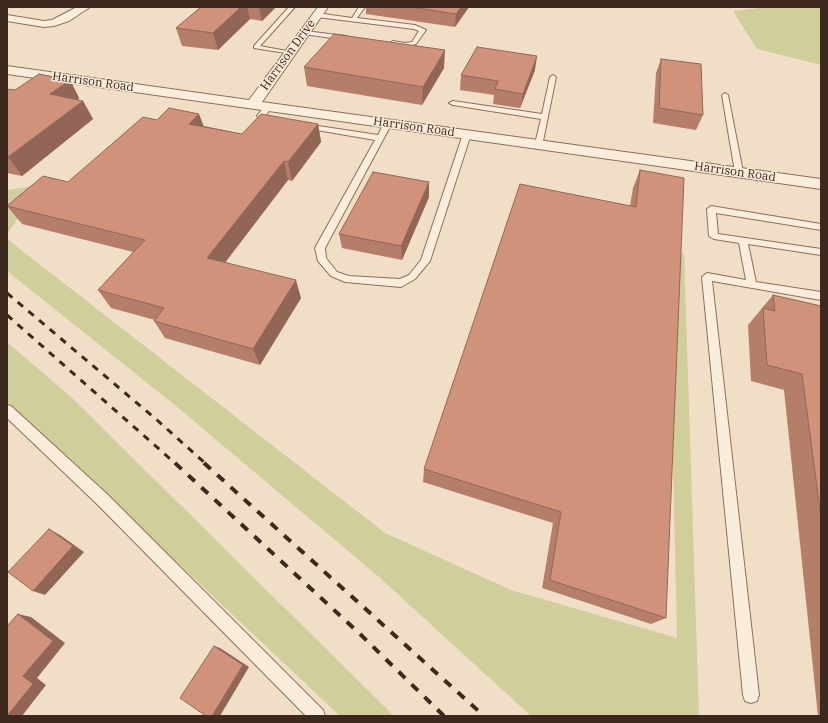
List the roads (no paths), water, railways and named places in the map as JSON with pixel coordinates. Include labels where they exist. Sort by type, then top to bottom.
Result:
[{"type":"street","points":[[7,18],[44,24],[66,19],[85,7]]},
{"type":"street","name":"Harrison Drive","points":[[254,104],[320,11]]},
{"type":"street","name":"Harrison Road","points":[[7,70],[254,104],[266,112],[388,123],[821,184]]},
{"type":"lane","points":[[290,53],[256,47],[292,7]]},
{"type":"lane","points":[[352,20],[362,7]]},
{"type":"lane","points":[[320,11],[352,20],[423,30],[414,43],[405,45],[383,42]]},
{"type":"lane","points":[[305,32],[354,39]]},
{"type":"lane","points":[[539,144],[553,77]]},
{"type":"lane","points":[[725,95],[739,172]]},
{"type":"lane","points":[[453,103],[544,116]]},
{"type":"lane","points":[[266,112],[277,122]]},
{"type":"lane","points":[[388,123],[320,248],[321,258],[334,274],[348,279],[401,283],[412,277],[425,261],[467,134]]},
{"type":"lane","points":[[301,126],[380,138]]},
{"type":"lane","points":[[821,226],[711,210],[714,236],[821,252]]},
{"type":"lane","points":[[743,240],[752,284]]},
{"type":"lane","points":[[751,695],[707,277],[821,296]]},
{"type":"lane","points":[[7,410],[103,500],[317,716]]},
{"type":"railway","points":[[7,293],[157,420],[206,464]]},
{"type":"railway","points":[[7,315],[176,464]]},
{"type":"railway","points":[[175,463],[360,634],[444,716]]},
{"type":"railway","points":[[204,463],[484,716]]}]
